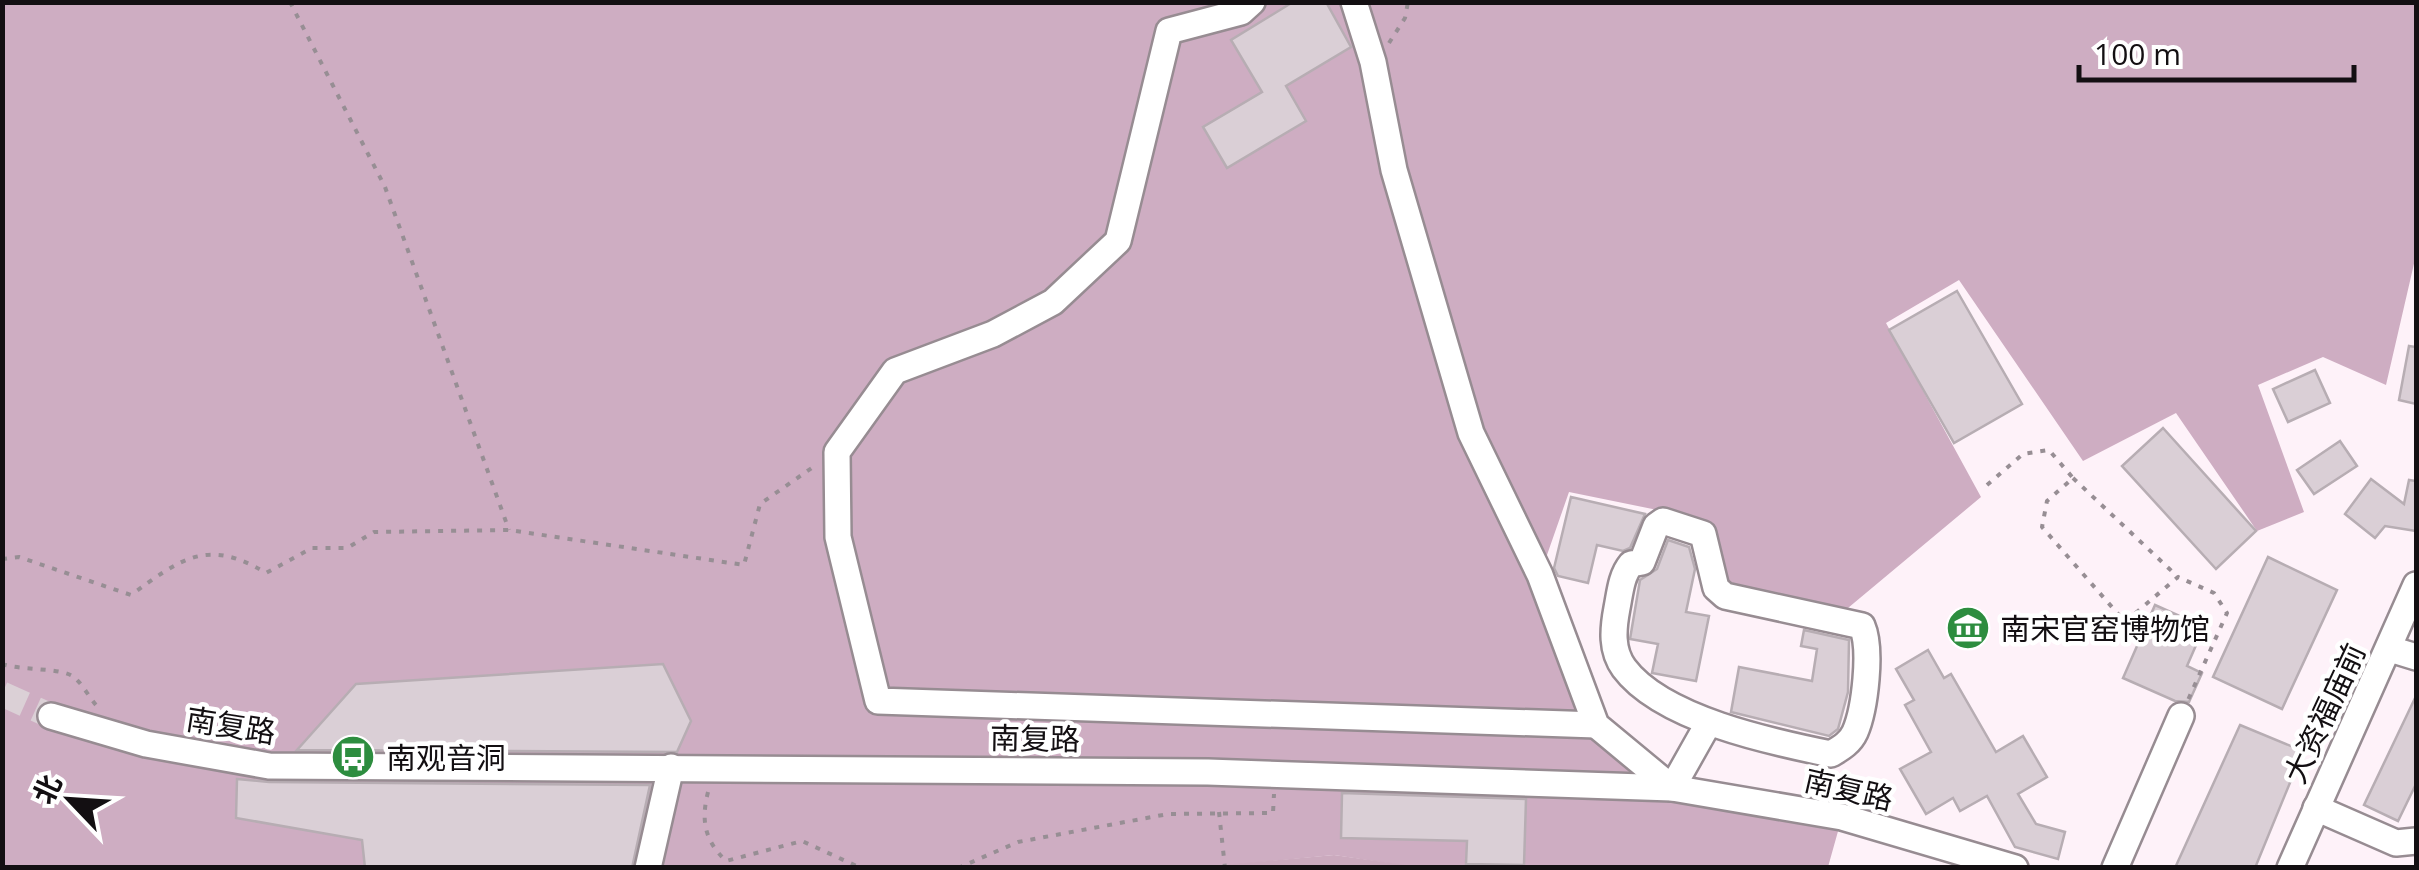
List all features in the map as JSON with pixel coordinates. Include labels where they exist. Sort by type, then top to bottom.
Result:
[{"type":"street","points":[[1252,2],[1241,12],[1169,31],[1118,241],[1053,302],[993,334],[894,371],[837,452],[838,538],[878,701],[1596,725]]},
{"type":"street","points":[[1354,2],[1373,62],[1394,170],[1471,433],[1540,575],[1596,725],[1672,788],[1708,724]]},
{"type":"street","points":[[1663,521],[1704,534],[1716,588],[1725,596],[1850,621],[1862,626],[1868,640],[1855,731],[1845,745],[1831,754],[1708,724],[1639,682],[1624,667],[1615,648],[1613,630],[1624,573],[1631,564],[1642,562],[1656,526],[1663,521]]},
{"type":"street","name":"大资福庙前","points":[[2290,868],[2416,585]]},
{"type":"street","points":[[2390,649],[2416,657]]},
{"type":"street","name":"南复路","points":[[51,716],[146,744],[270,766],[1276,774],[1672,788],[1842,818],[2015,868]]},
{"type":"street","points":[[2115,868],[2181,716]]},
{"type":"street","points":[[648,868],[671,767]]},
{"type":"street","points":[[2316,808],[2396,843],[2416,841]]},
{"type":"path","points":[[290,2],[385,188],[509,530]]},
{"type":"path","points":[[1373,62],[1405,18],[1408,2]]},
{"type":"path","points":[[1987,485],[2023,454],[2049,450],[2072,478],[2178,577],[2214,593],[2227,613],[2181,716]]},
{"type":"path","points":[[2,558],[19,557],[131,595],[182,558],[236,554],[266,572],[312,548],[348,548],[374,532],[509,530],[744,565],[760,504],[837,452]]},
{"type":"path","points":[[2072,478],[2047,501],[2042,527],[2124,622],[2178,577]]},
{"type":"path","points":[[2,664],[28,672],[54,669],[74,676],[106,713]]},
{"type":"path","points":[[713,767],[702,816],[711,846],[726,860],[802,841],[860,868]]},
{"type":"path","points":[[958,868],[1018,842],[1168,814],[1273,813],[1276,774]]},
{"type":"path","points":[[1219,812],[1226,868]]},
{"type":"shaded area","points":[[2,3],[2416,3],[2416,255],[2386,385],[2323,357],[2258,385],[2304,512],[2257,531],[2176,413],[2083,461],[1959,280],[1886,323],[1981,497],[1842,613],[1720,582],[1677,514],[1569,492],[1540,575],[1596,725],[1672,788],[1842,817],[1828,867],[1420,868],[1334,855],[1202,868],[3,867]]},
{"type":"shaded area","points":[[1334,855],[1420,867],[1202,867],[1212,866]]},
{"type":"building","points":[[1293,2],[1326,2],[1351,47],[1286,86],[1306,121],[1227,168],[1203,127],[1262,92],[1231,40]]},
{"type":"building","points":[[1957,291],[2022,404],[1954,443],[1889,330]]},
{"type":"building","points":[[2409,346],[2416,347],[2416,404],[2399,400]]},
{"type":"building","points":[[2315,370],[2330,403],[2288,422],[2273,389]]},
{"type":"building","points":[[2163,428],[2256,531],[2216,569],[2122,466]]},
{"type":"building","points":[[2340,441],[2357,466],[2314,494],[2297,470]]},
{"type":"building","points":[[2371,479],[2404,504],[2409,480],[2416,481],[2416,531],[2385,526],[2375,538],[2345,514]]},
{"type":"building","points":[[1571,497],[1645,514],[1630,548],[1623,551],[1597,545],[1588,583],[1558,576],[1554,568]]},
{"type":"building","points":[[1668,540],[1689,547],[1695,569],[1686,612],[1709,616],[1696,681],[1652,673],[1658,644],[1630,639],[1640,580],[1657,569]]},
{"type":"building","points":[[2268,557],[2337,590],[2282,709],[2213,677]]},
{"type":"building","points":[[2155,605],[2204,627],[2187,666],[2202,673],[2189,702],[2175,701],[2123,678]]},
{"type":"building","points":[[1804,630],[1849,640],[1848,692],[1838,729],[1829,736],[1731,712],[1739,667],[1812,681],[1817,649],[1801,646]]},
{"type":"building","points":[[1928,650],[1944,678],[1951,674],[1996,752],[2023,736],[2047,777],[2018,794],[2036,824],[2065,832],[2058,859],[2015,847],[1987,796],[1960,811],[1953,798],[1926,814],[1900,769],[1931,752],[1905,705],[1914,700],[1896,669]]},
{"type":"building","points":[[663,664],[691,721],[677,752],[297,750],[356,684]]},
{"type":"building","points":[[2416,696],[2416,784],[2398,821],[2364,805]]},
{"type":"building","points":[[2240,725],[2303,751],[2255,868],[2175,868]]},
{"type":"building","points":[[237,779],[650,785],[632,868],[365,868],[362,840],[236,818]]},
{"type":"building","points":[[1342,793],[1526,799],[1524,865],[1466,864],[1467,841],[1341,838]]},
{"type":"tunnel","points":[[2,694],[51,716]]},
{"type":"place","name":"南宋官窑博物馆","points":[[1968,628]]},
{"type":"place","name":"南观音洞","points":[[353,757]]}]
